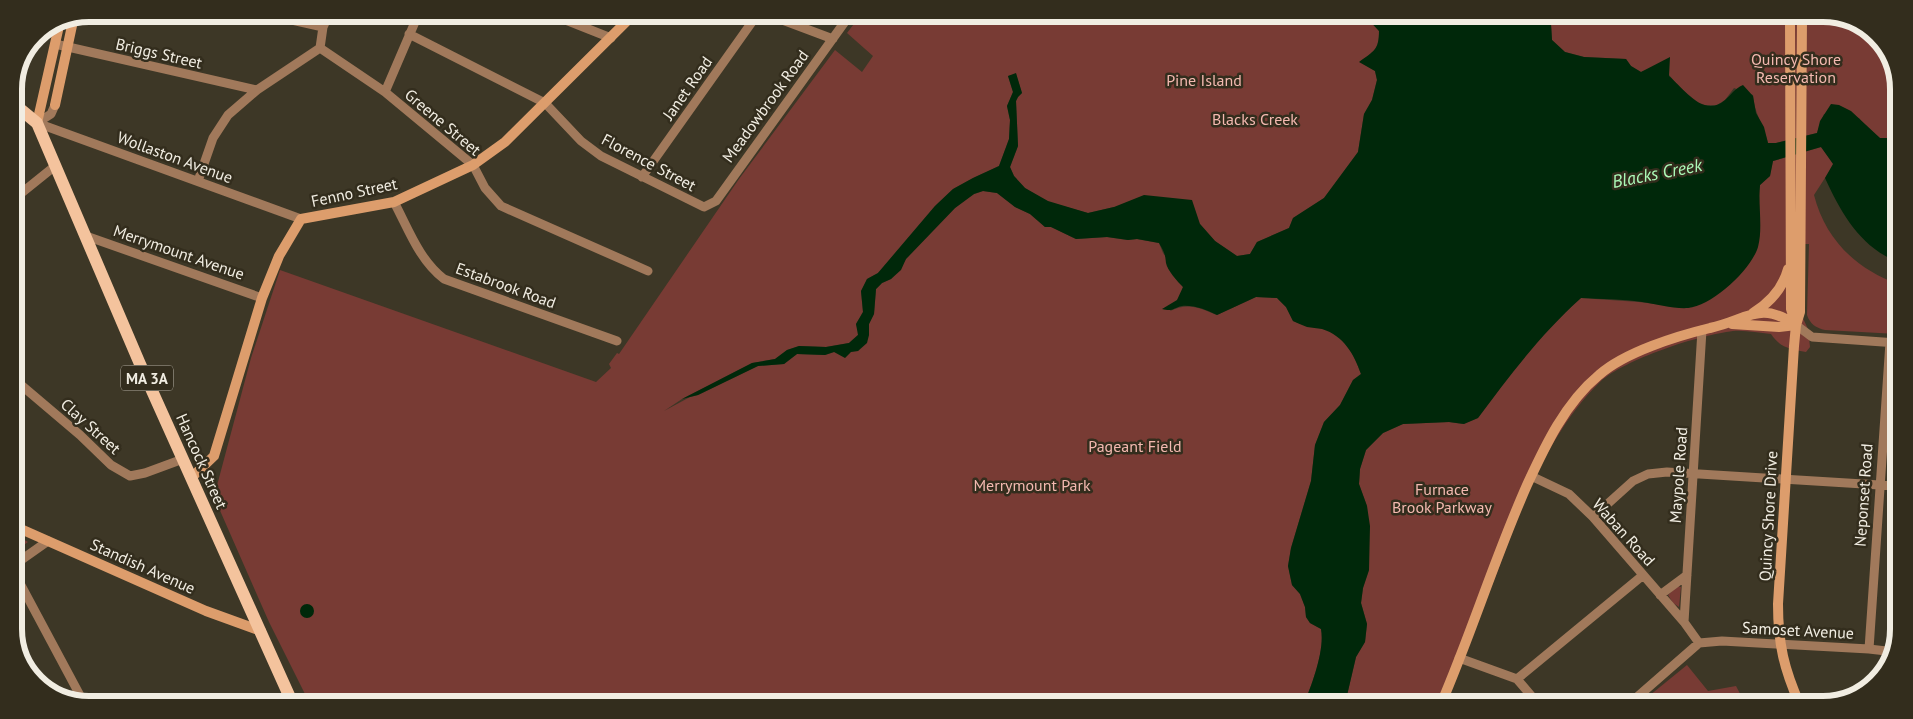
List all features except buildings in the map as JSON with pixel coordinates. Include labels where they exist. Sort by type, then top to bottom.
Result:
[{"type":"main road","name":"Fenno Street","points":[[191,478],[214,456],[262,298],[279,256],[301,219],[394,202],[473,165],[505,142],[625,23]]},
{"type":"main road","name":"Quincy Shore Drive","points":[[1790,23],[1791,133],[1796,160],[1800,312],[1796,325],[1778,604],[1780,645],[1788,678],[1796,696]]},
{"type":"main road","name":"Quincy Shore Drive","points":[[1796,325],[1790,309],[1790,261],[1796,160],[1802,129],[1802,23]]},
{"type":"main road","points":[[55,105],[72,26]]},
{"type":"main road","points":[[37,123],[58,31]]},
{"type":"main road","name":"Hancock Street","points":[[23,111],[37,123],[191,478],[262,631],[289,696]]},
{"type":"main road","points":[[1444,696],[1504,536],[1531,476],[1566,412],[1581,393],[1600,373],[1628,356],[1702,330],[1730,324],[1752,314],[1770,299],[1781,286],[1790,261]]},
{"type":"main road","points":[[1752,314],[1776,314],[1796,325]]},
{"type":"main road","points":[[1730,324],[1780,327],[1796,325]]},
{"type":"main road","name":"Standish Avenue","points":[[23,530],[206,611],[262,631]]},
{"type":"street","points":[[305,23],[323,27]]},
{"type":"street","points":[[198,181],[214,138],[228,115],[257,90],[320,48],[325,23]]},
{"type":"street","points":[[385,92],[414,23]]},
{"type":"street","points":[[573,23],[611,38]]},
{"type":"street","name":"Janet Road","points":[[642,177],[751,23]]},
{"type":"street","points":[[790,23],[833,39]]},
{"type":"street","name":"Meadowbrook Road","points":[[700,206],[709,206],[716,200],[845,23]]},
{"type":"street","name":"Florence Street","points":[[409,34],[545,103],[581,141],[601,156],[700,206]]},
{"type":"street","name":"Briggs Street","points":[[55,44],[257,90]]},
{"type":"street","name":"Greene Street","points":[[320,48],[385,92],[473,165],[485,188],[501,206],[648,271]]},
{"type":"street","points":[[37,123],[51,114],[55,105]]},
{"type":"street","name":"Wollaston Avenue","points":[[37,123],[301,219]]},
{"type":"street","points":[[23,192],[55,166]]},
{"type":"street","name":"Estabrook Road","points":[[394,202],[432,270],[444,279],[617,341]]},
{"type":"street","name":"Merrymount Avenue","points":[[86,236],[262,298]]},
{"type":"street","points":[[1796,325],[1812,336],[1890,342]]},
{"type":"street","name":"Maypole Road","points":[[1684,622],[1702,330]]},
{"type":"street","name":"Neponset Road","points":[[1869,649],[1879,485],[1890,373]]},
{"type":"street","name":"Clay Street","points":[[23,387],[80,435],[111,465],[130,476],[145,473],[183,459]]},
{"type":"street","points":[[1593,518],[1633,481],[1648,474],[1667,472],[1890,486]]},
{"type":"street","name":"Waban Road","points":[[1531,476],[1569,494],[1593,518],[1684,622]]},
{"type":"street","points":[[23,558],[48,541]]},
{"type":"street","points":[[1660,595],[1687,575]]},
{"type":"street","points":[[1517,679],[1642,576]]},
{"type":"street","points":[[23,589],[80,695]]},
{"type":"street","points":[[1639,696],[1699,643],[1684,622]]},
{"type":"street","name":"Samoset Avenue","points":[[1699,643],[1722,641],[1887,651]]},
{"type":"street","points":[[1459,658],[1517,679],[1531,696]]},
{"type":"green space","name":"Merrymount Park","points":[[855,23],[1372,23],[1379,31],[1375,50],[1360,62],[1375,71],[1377,80],[1372,100],[1364,114],[1358,152],[1324,198],[1293,218],[1289,228],[1257,242],[1250,254],[1237,256],[1215,241],[1200,224],[1114,207],[1088,213],[1048,202],[1025,188],[1014,176],[1010,167],[1018,146],[1016,101],[1022,93],[1016,74],[1008,76],[1013,92],[1007,106],[1010,120],[1009,139],[999,166],[953,189],[935,206],[878,273],[867,279],[861,291],[863,312],[856,324],[859,334],[849,343],[826,347],[799,346],[787,350],[775,359],[752,363],[682,399],[664,411],[758,366],[784,364],[797,354],[825,355],[834,352],[858,351],[869,335],[869,324],[874,314],[876,289],[882,283],[891,279],[906,259],[955,208],[974,194],[983,191],[997,193],[1015,207],[1030,214],[1045,227],[1051,227],[1076,239],[1107,237],[1159,243],[1167,258],[1169,270],[1183,287],[1182,293],[1170,311],[1188,306],[1217,315],[1256,297],[1277,298],[1286,307],[1293,321],[1328,331],[1341,339],[1355,359],[1361,374],[1353,380],[1340,405],[1324,422],[1315,445],[1311,481],[1291,548],[1288,566],[1292,585],[1300,594],[1305,607],[1306,617],[1310,623],[1321,629],[1322,637],[1317,667],[1307,696],[306,696],[269,622],[218,506],[215,493],[251,358],[280,270],[596,382],[611,368],[609,364],[617,353],[619,354],[739,179],[835,50],[862,72],[873,56],[847,33]]},
{"type":"green space","name":"Quincy Shore Reservation","points":[[1823,23],[1845,26],[1871,42],[1885,64],[1890,85],[1890,138],[1880,138],[1866,127],[1859,118],[1824,114],[1817,133],[1776,143],[1768,143],[1755,108],[1753,95],[1734,88],[1725,100],[1717,105],[1701,105],[1679,87],[1660,64],[1641,72],[1631,66],[1626,59],[1584,57],[1565,52],[1552,40],[1551,24]]},
{"type":"green space","name":"Furnace Brook Parkway","points":[[1821,147],[1834,164],[1814,195],[1819,211],[1834,239],[1844,250],[1869,270],[1890,281],[1890,334],[1825,330],[1816,327],[1807,315],[1809,244],[1800,244],[1800,312],[1808,329],[1810,347],[1806,352],[1782,345],[1771,334],[1733,331],[1701,337],[1663,349],[1611,373],[1582,402],[1566,423],[1539,470],[1527,495],[1449,696],[1347,696],[1356,657],[1365,642],[1367,624],[1361,603],[1363,588],[1369,570],[1367,506],[1359,484],[1360,469],[1366,450],[1383,433],[1403,424],[1449,422],[1463,424],[1478,418],[1539,341],[1581,298],[1689,308],[1760,219],[1758,203],[1760,185],[1770,176],[1773,161]]},
{"type":"green space","points":[[23,539],[28,542],[23,546]]},
{"type":"green space","points":[[1677,586],[1681,587],[1679,607],[1673,603],[1668,595]]},
{"type":"green space","points":[[1687,665],[1708,691],[1736,686],[1741,696],[1649,696]]},
{"type":"water","name":"Blacks Creek","points":[[1372,23],[1551,23],[1552,40],[1565,52],[1584,57],[1626,59],[1631,66],[1641,72],[1670,57],[1669,76],[1694,100],[1702,104],[1709,106],[1717,105],[1743,85],[1753,96],[1756,113],[1764,127],[1768,143],[1776,143],[1817,133],[1820,121],[1831,104],[1839,105],[1851,111],[1880,138],[1890,138],[1890,258],[1862,238],[1845,216],[1825,178],[1833,164],[1821,147],[1773,161],[1770,176],[1760,185],[1760,232],[1758,247],[1754,256],[1739,276],[1719,294],[1698,306],[1688,308],[1627,300],[1581,298],[1539,341],[1478,418],[1464,424],[1449,422],[1403,424],[1383,433],[1366,450],[1360,469],[1359,484],[1367,506],[1370,526],[1369,570],[1363,588],[1361,603],[1367,624],[1365,642],[1356,657],[1347,696],[1307,696],[1319,657],[1322,637],[1321,629],[1310,623],[1306,617],[1305,607],[1300,594],[1292,585],[1288,566],[1291,548],[1311,481],[1315,445],[1324,422],[1340,405],[1353,380],[1361,374],[1351,353],[1342,341],[1330,332],[1307,327],[1293,321],[1286,307],[1277,298],[1256,297],[1217,315],[1191,306],[1182,306],[1171,310],[1162,309],[1177,300],[1183,287],[1168,269],[1159,243],[1107,237],[1076,239],[1051,227],[1045,227],[1030,214],[1015,207],[997,193],[983,191],[974,194],[955,208],[906,259],[901,270],[876,289],[874,314],[869,324],[867,343],[858,351],[851,352],[845,358],[834,352],[825,355],[797,354],[784,364],[758,366],[698,395],[682,399],[752,363],[775,359],[787,350],[799,346],[826,347],[849,343],[858,335],[856,324],[863,312],[861,291],[867,279],[878,273],[935,206],[953,189],[999,166],[1009,139],[1010,120],[1007,106],[1013,92],[1008,76],[1016,73],[1022,93],[1016,101],[1018,146],[1010,167],[1014,176],[1025,188],[1048,201],[1088,213],[1114,207],[1144,195],[1192,200],[1200,224],[1215,241],[1237,256],[1250,254],[1257,242],[1289,228],[1293,218],[1324,198],[1358,152],[1364,114],[1372,100],[1377,80],[1375,71],[1359,62],[1375,50],[1379,31]]},
{"type":"water","points":[[307,604],[312,606],[314,611],[312,616],[307,618],[302,616],[300,611],[302,606]]},
{"type":"park label","name":"Pine Island","points":[[1204,80]]},
{"type":"park label","name":"Pageant Field","points":[[1135,446]]}]
